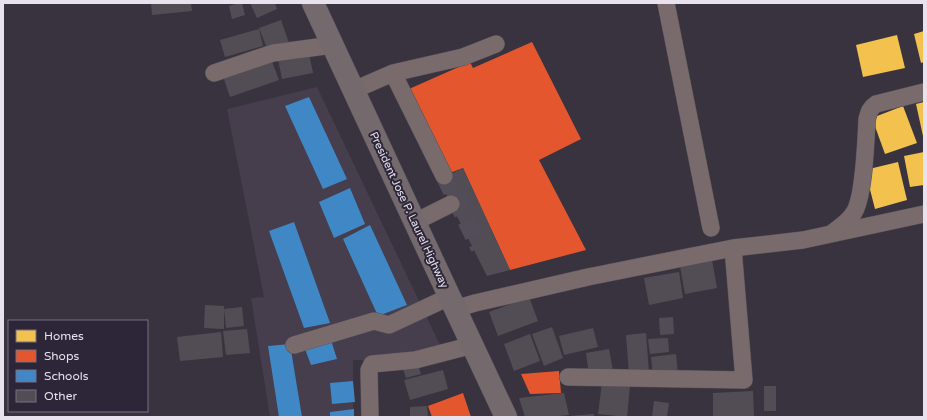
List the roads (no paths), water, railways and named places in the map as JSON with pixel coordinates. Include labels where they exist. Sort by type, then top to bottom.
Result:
[{"type":"highway","name":"President Jose P. Laurel Highway","points":[[319,4],[333,45],[506,417]]},
{"type":"street","points":[[666,3],[711,228]]},
{"type":"street","points":[[354,90],[393,73],[463,57],[496,44]]},
{"type":"street","points":[[214,73],[273,54],[333,45]]},
{"type":"street","points":[[393,73],[444,176]]},
{"type":"street","points":[[830,234],[854,214],[860,195],[868,119],[872,106],[924,92]]},
{"type":"street","points":[[415,222],[451,204]]},
{"type":"street","points":[[294,345],[374,321],[389,325],[452,303],[475,303],[588,277],[733,248],[803,240],[924,214]]},
{"type":"street","points":[[568,377],[744,380],[733,248]]},
{"type":"street","points":[[370,417],[369,370],[372,364],[415,360],[473,345]]},
{"type":"tunnel","points":[[444,176],[479,248]]},
{"type":"tunnel","points":[[451,204],[471,194]]}]
